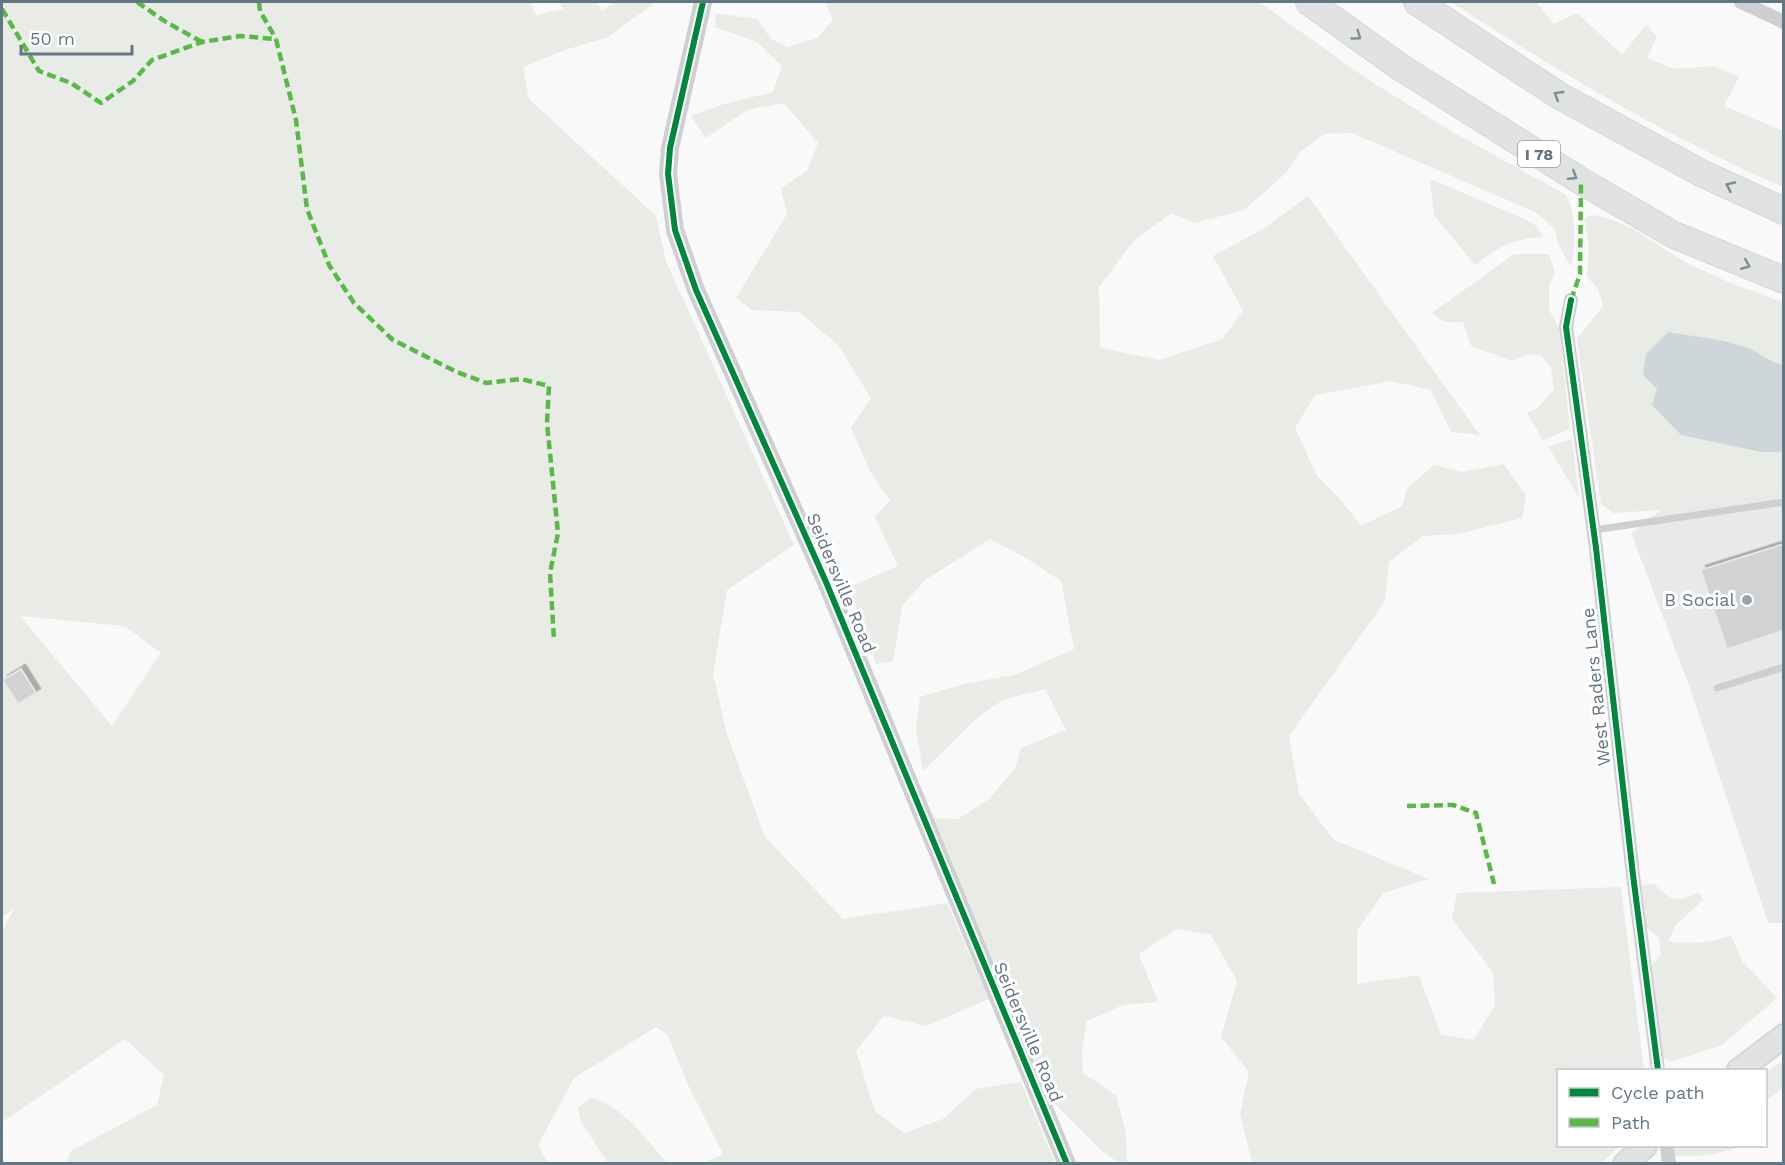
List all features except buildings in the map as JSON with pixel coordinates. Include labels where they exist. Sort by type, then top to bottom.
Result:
[{"type":"highway","name":"I 78","points":[[1309,2],[1400,67],[1581,181],[1674,235],[1784,280]]},
{"type":"highway","points":[[1417,2],[1558,95],[1701,172],[1784,211]]},
{"type":"main road","points":[[1741,1069],[1784,1036]]},
{"type":"main road","points":[[1625,1164],[1644,1147]]},
{"type":"street","name":"Seidersville Road","points":[[703,2],[670,148],[668,174],[675,230],[705,311],[825,580],[1067,1164]]},
{"type":"street","points":[[1741,2],[1784,22]]},
{"type":"street","name":"West Raders Lane","points":[[1571,300],[1566,327],[1594,530],[1658,1069]]},
{"type":"street","points":[[1667,1147],[1669,1164]]},
{"type":"lane","points":[[1594,530],[1784,502]]},
{"type":"lane","points":[[1717,688],[1784,668]]},
{"type":"shaded area","points":[[2,2],[531,2],[536,15],[563,9],[560,2],[596,2],[602,11],[614,2],[656,2],[608,37],[562,51],[523,67],[529,99],[656,216],[666,261],[794,545],[727,590],[713,674],[727,734],[765,837],[843,919],[947,903],[989,999],[926,1026],[884,1016],[856,1051],[875,1111],[904,1133],[943,1119],[976,1089],[1021,1082],[1055,1163],[705,1163],[723,1154],[689,1087],[667,1034],[656,1027],[574,1078],[538,1145],[548,1163],[66,1163],[71,1151],[157,1105],[164,1075],[125,1039],[2,1122],[2,931],[14,909],[2,917]],"holes":[[[20,616],[125,626],[161,653],[112,726]]]},
{"type":"shaded area","points":[[825,2],[1259,2],[1370,81],[1451,131],[1566,195],[1572,211],[1574,230],[1571,267],[1558,244],[1555,229],[1535,212],[1352,133],[1324,134],[1299,153],[1287,172],[1244,210],[1194,223],[1172,213],[1135,239],[1099,287],[1100,348],[1159,360],[1222,339],[1243,311],[1213,256],[1263,229],[1308,196],[1480,435],[1451,432],[1431,390],[1391,381],[1315,395],[1295,428],[1317,476],[1340,499],[1361,526],[1402,506],[1407,489],[1434,465],[1462,472],[1504,464],[1526,496],[1522,518],[1458,534],[1423,536],[1389,562],[1385,601],[1289,736],[1299,794],[1334,840],[1429,879],[1383,893],[1357,931],[1357,984],[1419,975],[1441,1035],[1473,1040],[1495,1006],[1493,972],[1452,919],[1457,893],[1621,887],[1644,1069],[1557,1069],[1557,1147],[1618,1147],[1602,1163],[1252,1163],[1240,1113],[1249,1072],[1221,1037],[1237,981],[1211,935],[1176,929],[1139,954],[1158,1002],[1123,1005],[1087,1021],[1082,1050],[1083,1073],[1116,1095],[1126,1133],[1127,1163],[1119,1163],[1101,1150],[1052,1101],[933,818],[958,819],[989,799],[1015,769],[1021,748],[1066,730],[1045,689],[1003,700],[979,716],[923,771],[916,730],[920,697],[963,684],[1014,675],[1074,649],[1061,581],[1026,558],[990,539],[925,580],[902,606],[893,661],[876,664],[850,587],[898,566],[875,517],[890,500],[871,473],[851,428],[871,398],[838,345],[799,312],[752,310],[736,298],[787,214],[781,188],[807,171],[818,143],[784,103],[747,110],[706,138],[691,116],[724,104],[773,92],[782,66],[757,42],[715,27],[716,13],[757,19],[771,39],[788,47],[817,38],[833,20]]},
{"type":"shaded area","points":[[1451,2],[1536,2],[1554,24],[1577,13],[1622,55],[1646,25],[1657,37],[1647,58],[1674,69],[1713,66],[1739,77],[1724,106],[1783,131],[1783,187],[1697,147],[1613,102]]},
{"type":"shaded area","points":[[1430,179],[1522,218],[1535,225],[1543,237],[1523,239],[1507,245],[1475,265],[1434,215]]},
{"type":"shaded area","points":[[1593,215],[1621,223],[1707,273],[1783,302],[1783,365],[1765,360],[1754,351],[1657,389],[1681,434],[1761,452],[1783,452],[1783,492],[1661,510],[1613,513],[1601,504],[1577,339],[1603,306],[1598,289],[1587,277],[1589,245],[1584,219]]},
{"type":"shaded area","points":[[1514,254],[1549,254],[1555,273],[1549,286],[1549,310],[1559,328],[1570,429],[1543,440],[1527,413],[1539,407],[1554,389],[1551,368],[1541,356],[1527,354],[1512,361],[1471,346],[1463,322],[1445,322],[1432,313]]},
{"type":"shaded area","points":[[1668,332],[1745,347],[1783,365],[1783,452],[1761,452],[1681,435],[1652,405],[1657,389],[1643,375],[1646,354]]},
{"type":"shaded area","points":[[1572,439],[1579,498],[1548,446]]},
{"type":"shaded area","points":[[1783,492],[1783,923],[1768,923],[1690,688],[1631,533],[1661,510]]},
{"type":"shaded area","points":[[1654,884],[1675,899],[1699,892],[1703,900],[1676,925],[1668,941],[1700,942],[1731,936],[1743,962],[1777,998],[1722,1045],[1671,1062],[1661,1056],[1650,967],[1661,955],[1659,938],[1646,927],[1642,885]]},
{"type":"shaded area","points":[[1783,1061],[1783,1088],[1767,1100],[1767,1071]]},
{"type":"shaded area","points":[[590,1098],[611,1106],[622,1114],[667,1163],[608,1163],[581,1122],[578,1108]]},
{"type":"shaded area","points":[[1673,1147],[1739,1147],[1700,1156],[1673,1155]]},
{"type":"marked path","points":[[137,2],[166,22],[202,42]]},
{"type":"marked path","points":[[259,2],[260,11],[276,39]]},
{"type":"marked path","points":[[2,9],[39,71],[71,83],[101,103],[133,81],[152,60],[202,42],[240,36],[276,39],[296,120],[307,209],[329,265],[354,303],[393,340],[457,372],[486,383],[521,379],[549,386],[547,423],[558,533],[550,573],[554,640]]},
{"type":"marked path","points":[[1571,300],[1580,274],[1581,181]]},
{"type":"marked path","points":[[1407,806],[1453,805],[1476,813],[1494,884]]},
{"type":"cycle path","points":[[703,2],[670,148],[668,174],[675,230],[696,290],[826,582],[1067,1164]]},
{"type":"cycle path","points":[[1571,300],[1566,327],[1596,548],[1633,875],[1658,1069]]},
{"type":"place","name":"B Social","points":[[1747,600]]}]
